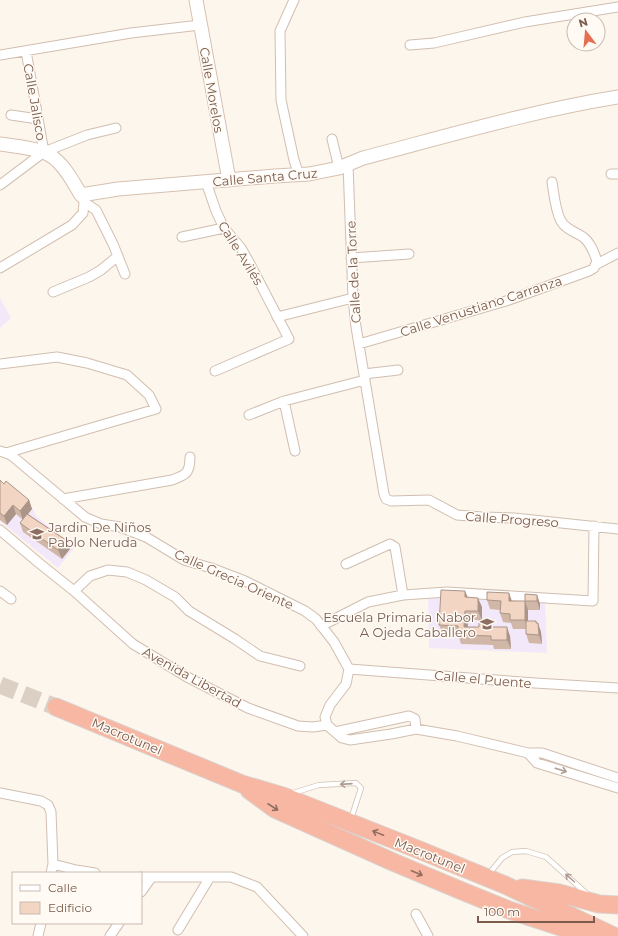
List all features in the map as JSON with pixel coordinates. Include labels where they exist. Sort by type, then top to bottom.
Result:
[{"type":"highway","name":"Macrotunel","points":[[56,707],[242,784],[283,796],[505,885],[614,936]]},
{"type":"highway","name":"Macrotunel","points":[[242,784],[275,809],[393,862],[509,910],[588,936]]},
{"type":"highway","points":[[505,885],[559,892],[599,904],[618,905]]},
{"type":"highway","points":[[509,910],[526,923],[557,936]]},
{"type":"street","name":"Calle Morelos","points":[[196,0],[229,180]]},
{"type":"street","points":[[294,0],[280,31],[281,100],[298,175]]},
{"type":"street","points":[[410,45],[434,43],[525,22],[618,7]]},
{"type":"street","points":[[0,55],[139,32],[200,25]]},
{"type":"street","name":"Calle Jalisco","points":[[26,51],[44,152]]},
{"type":"street","name":"Calle Santa Cruz","points":[[83,199],[118,189],[308,174],[574,104],[618,97]]},
{"type":"street","points":[[11,115],[38,119]]},
{"type":"street","points":[[0,184],[44,152],[87,135],[116,128]]},
{"type":"street","name":"Calle de la Torre","points":[[332,139],[343,166],[351,258],[352,298],[386,499]]},
{"type":"street","points":[[0,144],[24,147],[44,152],[57,162],[70,177],[83,199],[96,210],[125,274]]},
{"type":"street","name":"Calle Avilés","points":[[206,182],[216,211],[224,228],[242,248],[289,339],[215,371]]},
{"type":"street","points":[[552,182],[556,207],[561,222],[572,232],[584,237],[591,245],[597,262]]},
{"type":"street","points":[[0,268],[72,225],[83,212],[83,199]]},
{"type":"street","points":[[182,237],[224,228]]},
{"type":"street","name":"Calle Venustiano Carranza","points":[[359,344],[506,301],[589,271],[597,262],[618,253]]},
{"type":"street","points":[[351,258],[409,254]]},
{"type":"street","points":[[53,292],[89,277],[101,270],[118,256]]},
{"type":"street","points":[[277,317],[352,298]]},
{"type":"street","points":[[0,364],[57,357],[88,362],[127,375],[149,395],[156,409],[3,452]]},
{"type":"street","points":[[249,415],[284,400],[365,377],[398,370]]},
{"type":"street","points":[[284,400],[295,451]]},
{"type":"street","name":"Calle Grecia Oriente","points":[[3,452],[11,456],[84,517],[101,524],[120,527],[146,537],[184,560],[211,568],[244,581],[305,612],[316,619],[334,642],[349,668]]},
{"type":"street","points":[[63,499],[172,480],[188,472],[190,467],[190,457]]},
{"type":"street","name":"Calle Progreso","points":[[386,499],[391,501],[432,501],[457,515],[514,518],[618,529]]},
{"type":"street","points":[[321,626],[368,602],[403,595],[447,592],[593,601],[594,526]]},
{"type":"street","name":"Avenida Libertad","points":[[0,530],[74,591],[132,644],[186,677],[248,708],[298,726],[312,728],[327,725]]},
{"type":"street","points":[[346,564],[393,544],[395,547],[403,595]]},
{"type":"street","points":[[74,591],[90,576],[108,570],[127,572],[146,580],[174,597],[189,611],[260,656],[300,666]]},
{"type":"street","points":[[0,591],[11,599]]},
{"type":"street","points":[[349,668],[346,684],[325,717],[327,725],[342,738],[350,740],[416,729],[457,736],[528,753],[542,753],[618,778]]},
{"type":"street","name":"Calle el Puente","points":[[349,668],[618,688]]},
{"type":"street","points":[[335,732],[409,716],[416,719],[416,729]]},
{"type":"street","points":[[528,753],[537,763],[618,788]]},
{"type":"street","points":[[0,793],[41,801],[48,805],[51,812],[52,868],[89,872]]},
{"type":"street","points":[[142,877],[231,877],[257,887],[303,936]]},
{"type":"street","points":[[178,930],[210,877]]},
{"type":"street","points":[[142,891],[151,878]]},
{"type":"street","points":[[416,914],[428,936]]},
{"type":"street","points":[[38,936],[41,924]]},
{"type":"street","points":[[110,936],[118,924]]},
{"type":"lane","points":[[283,796],[319,785],[356,783],[361,788],[350,822]]},
{"type":"lane","points":[[486,878],[502,858],[512,852],[526,851],[546,857],[599,904]]},
{"type":"shaded area","points":[[0,298],[11,318],[0,328]]},
{"type":"shaded area","name":"Jardin De Niños Pablo Neruda","points":[[0,485],[33,509],[36,516],[75,547],[58,568],[0,521]]},
{"type":"shaded area","name":"Escuela Primaria Nabor A Ojeda Caballero","points":[[428,596],[545,600],[547,653],[429,648]]},
{"type":"building","points":[[0,480],[4,484],[6,481],[29,500],[20,511],[13,505],[4,516],[0,513]]},
{"type":"building","points":[[27,514],[66,540],[58,550],[20,523]]},
{"type":"building","points":[[441,590],[465,591],[465,597],[478,598],[478,611],[465,611],[464,627],[479,627],[479,620],[486,620],[486,627],[507,627],[507,640],[491,640],[491,636],[458,635],[458,626],[439,625]]},
{"type":"building","points":[[487,592],[509,593],[509,601],[525,601],[525,620],[510,620],[510,614],[500,613],[501,601],[487,600]]},
{"type":"building","points":[[525,594],[537,595],[537,601],[525,601]]},
{"type":"building","points":[[526,621],[536,621],[536,623],[538,623],[539,635],[526,634]]},
{"type":"tunnel","points":[[0,685],[56,707]]},
{"type":"place","name":"Jardin De Niños Pablo Neruda","points":[[37,534]]},
{"type":"place","name":"Escuela Primaria Nabor A Ojeda Caballero","points":[[487,624]]}]
